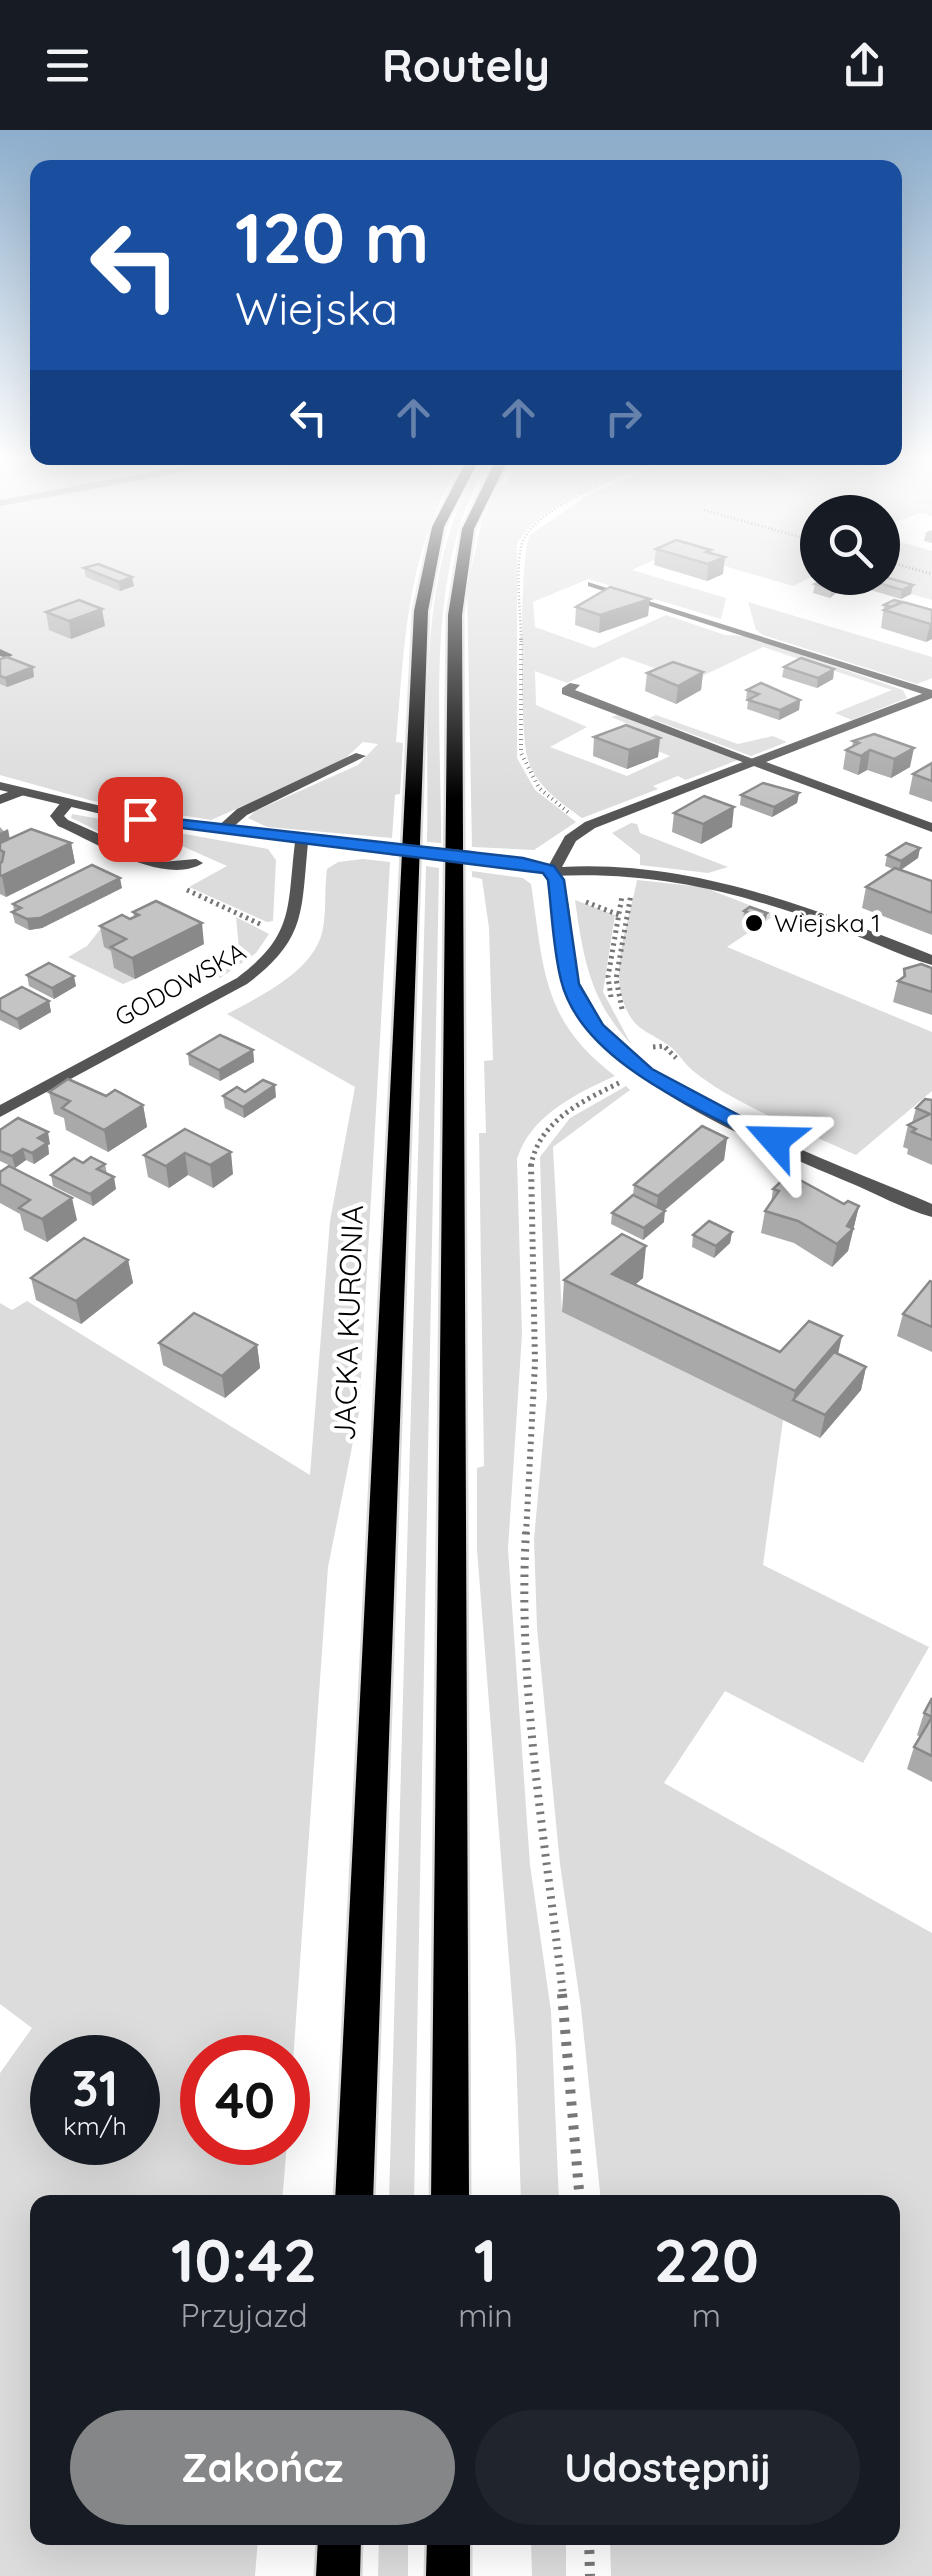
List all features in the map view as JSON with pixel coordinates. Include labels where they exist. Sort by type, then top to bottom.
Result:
[{"type":"main road","name":"JACKA KURONIA","points":[[354,2195],[421,611],[430,569]]},
{"type":"main road","points":[[450,2195],[455,615],[462,569]]},
{"type":"main road","points":[[338,2576],[340,2545]]},
{"type":"main road","points":[[448,2545],[448,2576]]},
{"type":"street","points":[[592,584],[932,694]]},
{"type":"street","points":[[574,685],[566,691],[932,828]]},
{"type":"street","points":[[932,694],[590,825],[570,840],[552,872],[570,984],[596,1028],[645,1072],[744,1126],[932,1211]]},
{"type":"street","points":[[221,830],[242,812],[360,756]]},
{"type":"street","points":[[0,786],[68,804],[221,830],[531,864],[552,872],[685,877],[748,891],[932,960]]},
{"type":"street","points":[[0,800],[19,792]]},
{"type":"street","points":[[68,804],[57,816],[63,823],[160,866],[196,864]]},
{"type":"street","name":"GODOWSKA","points":[[0,1112],[242,981],[269,962],[293,929],[302,840]]},
{"type":"path","points":[[521,569],[524,763],[545,795],[590,825]]},
{"type":"path","points":[[619,1015],[608,976],[629,872]]},
{"type":"path","points":[[626,1018],[616,979],[629,872]]},
{"type":"path","points":[[580,2195],[568,2024],[544,1852],[525,1626],[524,1540],[535,1392],[531,1164],[538,1141],[559,1120],[603,1091],[666,1062],[646,1040]]},
{"type":"path","points":[[639,1048],[664,1046],[683,1068]]},
{"type":"path","points":[[589,2545],[590,2576]]},
{"type":"shaded area","points":[[0,569],[418,569],[402,667],[396,742],[403,743],[392,838],[267,827],[248,818],[255,811],[358,765],[378,744],[363,742],[338,765],[211,820],[93,801],[0,775]]},
{"type":"shaded area","points":[[441,569],[450,569],[439,696],[441,843],[427,842],[428,694]]},
{"type":"shaded area","points":[[471,569],[517,569],[517,758],[535,790],[576,822],[534,850],[472,847],[467,589]]},
{"type":"shaded area","points":[[525,569],[634,569],[726,598],[721,619],[588,579],[533,602],[535,627],[594,648],[666,615],[725,635],[747,636],[903,690],[907,698],[852,720],[835,713],[892,690],[763,647],[692,681],[623,657],[567,683],[535,671],[536,705],[587,727],[550,747],[627,776],[670,756],[621,736],[638,728],[611,717],[621,714],[738,760],[686,780],[678,776],[653,786],[658,789],[582,818],[549,792],[530,766],[522,680]]},
{"type":"shaded area","points":[[735,569],[800,569],[800,582],[793,586]]},
{"type":"shaded area","points":[[900,569],[932,569],[932,600],[900,591]]},
{"type":"shaded area","points":[[748,602],[932,657],[932,678],[917,684],[763,635],[756,630]]},
{"type":"shaded area","points":[[656,715],[738,744],[773,736],[787,742],[751,756],[649,718]]},
{"type":"shaded area","points":[[72,814],[268,849],[276,860],[273,921],[267,922],[189,887],[227,866],[182,846],[154,851],[125,844],[71,818]]},
{"type":"shaded area","points":[[637,824],[640,833],[728,867],[708,873],[640,865],[640,855],[612,833]]},
{"type":"shaded area","points":[[363,859],[390,862],[359,1412],[328,1567],[295,2035],[180,2035],[180,2165],[285,2165],[283,2195],[30,2195],[30,2545],[257,2545],[255,2576],[0,2576],[0,2073],[32,2028],[0,2004],[0,1303],[12,1310],[27,1301],[310,1475],[330,1221],[355,1087],[227,1014],[283,982],[307,960],[322,933],[327,869],[338,862]]},
{"type":"shaded area","points":[[426,866],[439,868],[414,2195],[389,2195]]},
{"type":"shaded area","points":[[472,871],[523,878],[531,884],[544,967],[559,1013],[572,1034],[615,1076],[571,1098],[544,1118],[532,1130],[517,1159],[522,1334],[508,1549],[530,1865],[551,2011],[559,2195],[521,2195],[516,2050],[477,1549],[477,1468],[484,1466],[479,1133],[486,1133],[484,1061],[493,1060],[489,928],[482,879],[472,877]]},
{"type":"shaded area","points":[[637,880],[703,887],[775,915],[727,947],[932,1032],[932,1091],[856,1155],[771,1117],[708,1082],[671,1047],[635,1023],[625,1006],[619,967]]},
{"type":"shaded area","points":[[575,900],[615,915],[603,992],[631,1044],[597,995],[581,940]]},
{"type":"shaded area","points":[[236,917],[269,934],[256,953],[220,978],[213,975],[240,959]]},
{"type":"shaded area","points":[[102,927],[129,960],[135,979],[123,984],[68,957],[87,946]]},
{"type":"shaded area","points":[[626,1086],[630,1090],[553,1147],[562,1312],[783,1420],[763,1565],[929,1647],[863,1763],[725,1691],[664,1783],[932,1933],[932,2576],[611,2576],[610,2545],[900,2545],[900,2195],[600,2195],[581,2008],[560,1864],[537,1628],[534,1539],[547,1397],[540,1157],[570,1118]]},
{"type":"shaded area","points":[[379,2545],[408,2545],[408,2576],[378,2576]]},
{"type":"shaded area","points":[[531,2545],[566,2545],[566,2576],[532,2576]]},
{"type":"building","points":[[87,569],[111,569],[132,577],[119,582]]},
{"type":"building","points":[[610,587],[650,599],[600,615],[576,607]]},
{"type":"building","points":[[79,600],[102,609],[69,621],[46,612]]},
{"type":"building","points":[[903,602],[932,610],[932,623],[884,610]]},
{"type":"building","points":[[7,657],[33,667],[5,678],[0,676],[0,659]]},
{"type":"building","points":[[801,658],[834,669],[818,678],[784,667]]},
{"type":"building","points":[[673,662],[703,672],[678,686],[647,673]]},
{"type":"building","points":[[761,683],[800,700],[780,710],[748,700],[759,694],[747,690]]},
{"type":"building","points":[[626,725],[660,738],[629,750],[594,737]]},
{"type":"building","points":[[874,734],[914,748],[894,759],[870,750],[861,756],[846,750],[859,743],[853,741]]},
{"type":"building","points":[[932,763],[932,781],[913,774]]},
{"type":"building","points":[[763,783],[799,793],[774,807],[741,795]]},
{"type":"building","points":[[704,796],[734,807],[703,824],[674,813]]},
{"type":"building","points":[[31,829],[71,843],[0,875],[4,852],[0,843]]},
{"type":"building","points":[[906,843],[920,848],[901,861],[887,855]]},
{"type":"building","points":[[92,865],[120,878],[40,918],[27,919],[12,912],[21,908],[13,904]]},
{"type":"building","points":[[895,868],[932,881],[932,913],[866,887]]},
{"type":"building","points":[[156,901],[202,923],[132,958],[111,947],[126,939],[100,926],[122,915],[130,919],[139,915],[133,912]]},
{"type":"building","points":[[750,907],[767,913],[761,918],[744,911]]},
{"type":"building","points":[[49,963],[74,976],[52,988],[27,975]]},
{"type":"building","points":[[921,964],[932,968],[932,992],[898,981],[905,976],[904,969]]},
{"type":"building","points":[[22,987],[49,1001],[17,1019],[0,1010],[0,999]]},
{"type":"building","points":[[220,1035],[253,1050],[219,1070],[188,1054]]},
{"type":"building","points":[[68,1079],[106,1096],[115,1090],[143,1105],[104,1130],[62,1108],[70,1101],[49,1092]]},
{"type":"building","points":[[263,1080],[275,1085],[243,1107],[223,1096],[237,1087],[245,1092]]},
{"type":"building","points":[[925,1099],[932,1100],[932,1140],[912,1132],[916,1129],[908,1125],[930,1114],[916,1108]]},
{"type":"building","points":[[18,1118],[48,1132],[38,1138],[47,1143],[32,1153],[23,1149],[12,1156],[0,1151],[0,1130]]},
{"type":"building","points":[[702,1126],[727,1138],[658,1196],[634,1185]]},
{"type":"building","points":[[185,1129],[231,1152],[210,1165],[185,1153],[166,1166],[144,1155]]},
{"type":"building","points":[[91,1157],[105,1164],[97,1169],[114,1177],[90,1194],[51,1175],[74,1158],[83,1163]]},
{"type":"building","points":[[9,1166],[72,1198],[42,1219],[19,1208],[30,1200],[0,1184],[0,1172]]},
{"type":"building","points":[[789,1174],[844,1204],[848,1201],[859,1206],[847,1226],[853,1229],[837,1244],[798,1221],[765,1211],[779,1191],[773,1189]]},
{"type":"building","points":[[633,1195],[665,1211],[644,1228],[612,1213]]},
{"type":"building","points":[[709,1221],[732,1232],[716,1246],[693,1235]]},
{"type":"building","points":[[622,1234],[646,1246],[612,1274],[780,1352],[809,1321],[842,1336],[795,1391],[564,1280]]},
{"type":"building","points":[[84,1238],[128,1260],[76,1301],[31,1278]]},
{"type":"building","points":[[932,1282],[932,1327],[903,1314]]},
{"type":"building","points":[[194,1313],[257,1345],[222,1376],[159,1343]]},
{"type":"building","points":[[834,1352],[866,1367],[825,1415],[793,1400]]},
{"type":"building","points":[[932,1698],[932,1717],[924,1713]]},
{"type":"building","points":[[932,1717],[932,1756],[914,1747]]},
{"type":"place","name":"Wiejska 1","points":[[754,923]]},
{"type":"route","points":[[140,819],[523,862],[549,870],[556,880],[570,984],[596,1028],[645,1072],[711,1110],[775,1140]]}]
